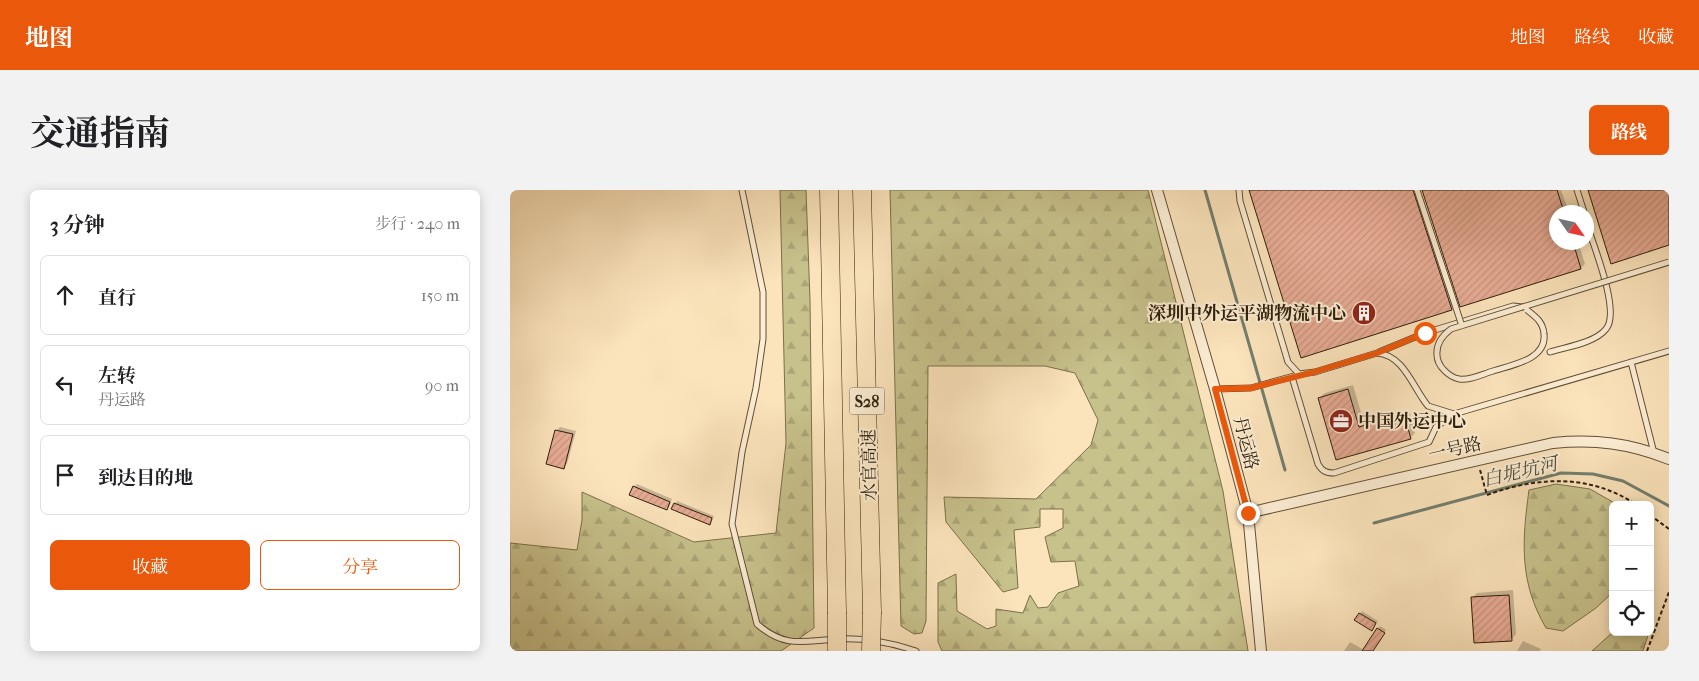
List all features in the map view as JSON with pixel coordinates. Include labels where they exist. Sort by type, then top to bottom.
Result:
[{"type":"highway","name":"水官高速","points":[[829,190],[837,651]]},
{"type":"highway","name":"水官高速","points":[[862,190],[872,612],[871,651]]},
{"type":"street","name":"丹运路","points":[[1157,190],[1215,389],[1248,513],[1261,651]]},
{"type":"street","name":"一号路","points":[[1248,513],[1553,443],[1584,440],[1615,444],[1654,453],[1669,459]]},
{"type":"lane","points":[[742,190],[764,292],[763,339],[756,388],[742,452],[732,524],[757,624],[769,634],[784,641],[798,643],[841,639],[889,642],[916,651]]},
{"type":"lane","points":[[1239,190],[1240,201],[1288,362],[1299,374]]},
{"type":"lane","points":[[1417,190],[1462,326]]},
{"type":"lane","points":[[1577,190],[1582,205]]},
{"type":"lane","points":[[1550,352],[1595,337],[1606,330],[1610,322],[1610,303],[1594,249]]},
{"type":"lane","points":[[1215,389],[1251,388],[1299,374],[1314,372],[1377,353],[1425,333],[1513,306],[1520,306],[1527,310],[1538,319],[1544,328],[1543,344],[1536,354],[1527,360],[1463,380],[1448,374],[1440,366],[1437,355],[1445,334],[1462,326],[1669,262]]},
{"type":"lane","points":[[1292,377],[1318,464],[1321,469],[1328,473],[1334,473],[1429,442],[1436,427],[1454,414],[1669,351]]},
{"type":"lane","points":[[1377,353],[1385,354],[1398,361],[1428,406],[1454,414]]},
{"type":"lane","points":[[1631,362],[1654,453]]},
{"type":"path","points":[[1477,460],[1487,495],[1541,482],[1565,479],[1608,489],[1630,501]]},
{"type":"path","points":[[1654,518],[1669,529]]},
{"type":"path","points":[[1647,651],[1669,592]]},
{"type":"green space","points":[[780,190],[806,190],[810,300],[814,628],[781,651],[510,651],[510,543],[577,550],[582,520],[582,492],[694,542],[776,533],[786,443]]},
{"type":"green space","points":[[890,190],[1148,190],[1223,491],[1248,651],[942,651],[938,642],[938,583],[956,574],[957,611],[987,629],[996,626],[996,609],[1023,613],[1030,595],[1038,608],[1048,607],[1058,593],[1079,586],[1075,561],[1051,562],[1045,537],[1063,528],[1063,509],[1040,509],[1040,527],[1014,530],[1018,588],[1003,592],[946,522],[944,497],[1036,499],[1091,445],[1098,420],[1075,373],[1045,366],[928,366],[926,621],[922,633],[914,634],[901,626]]},
{"type":"green space","points":[[1556,484],[1590,489],[1611,501],[1609,501],[1609,596],[1596,608],[1563,631],[1546,628],[1537,611],[1527,578],[1524,544],[1529,490]]},
{"type":"green space","points":[[1609,636],[1648,636],[1643,651],[1592,651]]},
{"type":"building","name":"深圳中外运平湖物流中心","points":[[1249,190],[1413,190],[1452,310],[1301,358]]},
{"type":"building","points":[[1422,190],[1557,190],[1562,205],[1549,205],[1549,250],[1575,250],[1581,269],[1460,307]]},
{"type":"building","points":[[1588,190],[1669,190],[1669,245],[1611,264]]},
{"type":"building","name":"中国外运中心","points":[[1348,389],[1359,427],[1404,414],[1411,439],[1336,460],[1318,398]]},
{"type":"building","points":[[555,430],[573,434],[564,469],[546,464]]},
{"type":"building","points":[[633,486],[670,502],[667,510],[629,495]]},
{"type":"building","points":[[674,503],[712,518],[710,525],[671,509]]},
{"type":"building","points":[[1509,595],[1512,641],[1474,643],[1471,597]]},
{"type":"building","points":[[1359,613],[1376,623],[1372,631],[1354,620]]},
{"type":"building","points":[[1377,628],[1385,633],[1373,651],[1362,651]]},
{"type":"waterway","name":"白坭坑河","points":[[1205,190],[1285,470]]},
{"type":"waterway","name":"白坭坑河","points":[[1374,523],[1561,473],[1593,474],[1623,481],[1669,506]]},
{"type":"place","name":"深圳中外运平湖物流中心","points":[[1364,313]]},
{"type":"place","name":"中国外运中心","points":[[1341,421]]},
{"type":"route","points":[[1248,513],[1215,389],[1251,388],[1299,374],[1314,372],[1377,353],[1425,333]]}]
